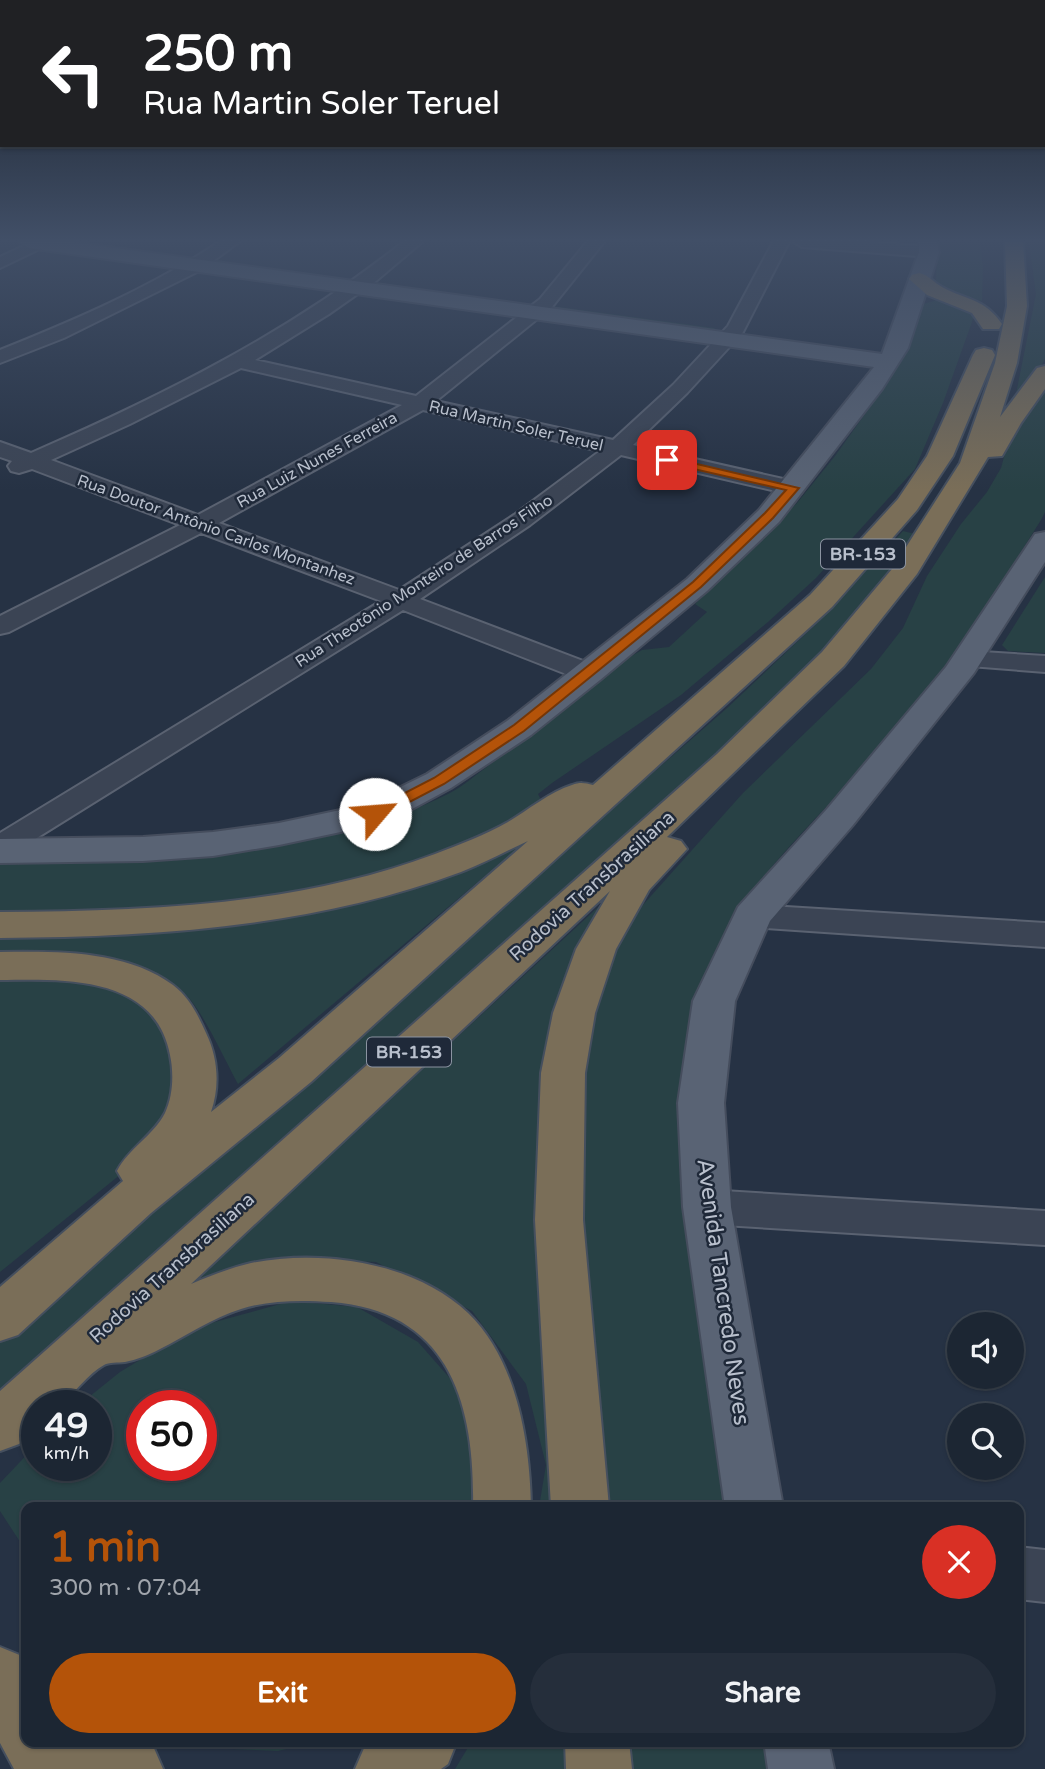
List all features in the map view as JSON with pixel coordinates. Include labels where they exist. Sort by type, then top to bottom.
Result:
[{"type":"highway","name":"BR-153","points":[[0,1320],[134,1199],[295,1070],[821,601],[908,504],[940,456],[969,395],[984,354],[991,325]]},
{"type":"highway","name":"Rodovia Transbrasiliana","points":[[4,1422],[729,761],[833,659],[903,574],[973,463],[1006,363],[1013,325]]},
{"type":"highway","points":[[973,463],[991,454],[1009,422],[1045,373]]},
{"type":"highway","points":[[0,925],[142,923],[253,913],[334,896],[424,871],[503,839],[573,799],[620,766],[653,752]]},
{"type":"highway","points":[[580,1502],[559,1220],[563,1073],[574,1013],[596,949],[634,883],[700,817],[729,761]]},
{"type":"highway","points":[[0,966],[77,967],[120,975],[156,993],[184,1024],[195,1064],[191,1105],[165,1149],[141,1169],[134,1199]]},
{"type":"highway","points":[[90,1343],[129,1338],[189,1308],[253,1284],[325,1278],[385,1290],[435,1316],[468,1352],[492,1405],[503,1472],[502,1502]]},
{"type":"highway","points":[[37,1747],[48,1769]]},
{"type":"highway","points":[[91,1747],[130,1769]]},
{"type":"highway","points":[[388,1769],[417,1747]]},
{"type":"highway","points":[[597,1747],[599,1769]]},
{"type":"main road","points":[[666,325],[892,355]]},
{"type":"main road","points":[[0,849],[143,849],[213,844],[279,834],[375,814],[439,781],[519,728],[589,673],[697,585],[769,516],[892,355],[904,325]]},
{"type":"main road","name":"Avenida Tancredo Neves","points":[[753,1502],[707,1207],[701,1102],[715,1001],[752,916],[840,817],[967,659],[1045,540]]},
{"type":"main road","points":[[797,1747],[801,1769]]},
{"type":"street","points":[[0,357],[76,325]]},
{"type":"street","points":[[0,474],[146,409],[239,362],[299,325]]},
{"type":"street","name":"Rua Luiz Nunes Ferreira","points":[[0,626],[200,524],[419,404],[520,325]]},
{"type":"street","name":"Rua Theotônio Monteiro de Barros Filho","points":[[0,849],[401,600],[522,520],[617,449],[680,389],[735,325]]},
{"type":"street","name":"Rua Martin Soler Teruel","points":[[239,362],[793,488]]},
{"type":"street","name":"Rua Doutor Antônio Carlos Montanhez","points":[[0,449],[589,673]]},
{"type":"street","points":[[967,659],[1045,664]]},
{"type":"street","points":[[752,916],[1045,934]]},
{"type":"street","points":[[707,1207],[1045,1228]]},
{"type":"street","points":[[1024,1574],[1045,1576]]},
{"type":"green space","points":[[669,325],[689,325],[714,328],[717,331]]},
{"type":"green space","points":[[916,325],[971,325],[943,403],[915,469],[816,578],[768,622],[681,695],[552,783],[538,794],[541,800],[487,833],[417,865],[260,904],[0,920],[0,861],[171,856],[285,844],[341,833],[396,816],[460,787],[626,659],[642,650],[669,647],[707,612],[695,604],[797,503],[835,456],[890,379],[906,351]]},
{"type":"green space","points":[[1030,325],[1045,325],[1045,359],[1032,382],[1015,399]]},
{"type":"green space","points":[[1045,387],[1045,512],[1041,520],[985,608],[905,720],[759,882],[719,943],[705,975],[733,1502],[605,1502],[576,1189],[578,1074],[593,1007],[616,949],[642,906],[743,793],[871,669],[903,628],[927,576],[1001,468],[1010,435]]},
{"type":"green space","points":[[903,531],[919,535],[853,622],[744,730],[0,1401],[0,1343],[726,709],[815,625]]},
{"type":"green space","points":[[1045,577],[1045,653],[1008,651],[1002,645]]},
{"type":"green space","points":[[529,839],[238,1084],[200,1013],[187,996],[170,982],[149,971],[99,957],[47,951],[0,951],[0,932],[214,927]]},
{"type":"green space","points":[[609,897],[586,948],[564,1502],[540,1502],[546,1465],[526,1384],[472,1311],[376,1262],[288,1258],[195,1279]]},
{"type":"green space","points":[[24,977],[93,982],[134,1000],[162,1021],[179,1059],[174,1110],[121,1174],[0,1272],[0,980]]},
{"type":"green space","points":[[291,1301],[357,1307],[418,1342],[462,1392],[480,1443],[477,1502],[21,1502],[21,1543],[0,1511],[0,1483],[21,1461],[21,1481],[112,1481],[112,1390],[98,1390],[120,1372],[193,1328]]},
{"type":"green space","points":[[187,1747],[295,1747],[278,1751]]},
{"type":"green space","points":[[468,1747],[581,1747],[582,1769],[455,1769]]},
{"type":"green space","points":[[629,1747],[768,1747],[771,1769],[631,1769]]},
{"type":"route","points":[[375,814],[439,781],[519,728],[697,585],[769,516],[793,488],[667,460]]}]
